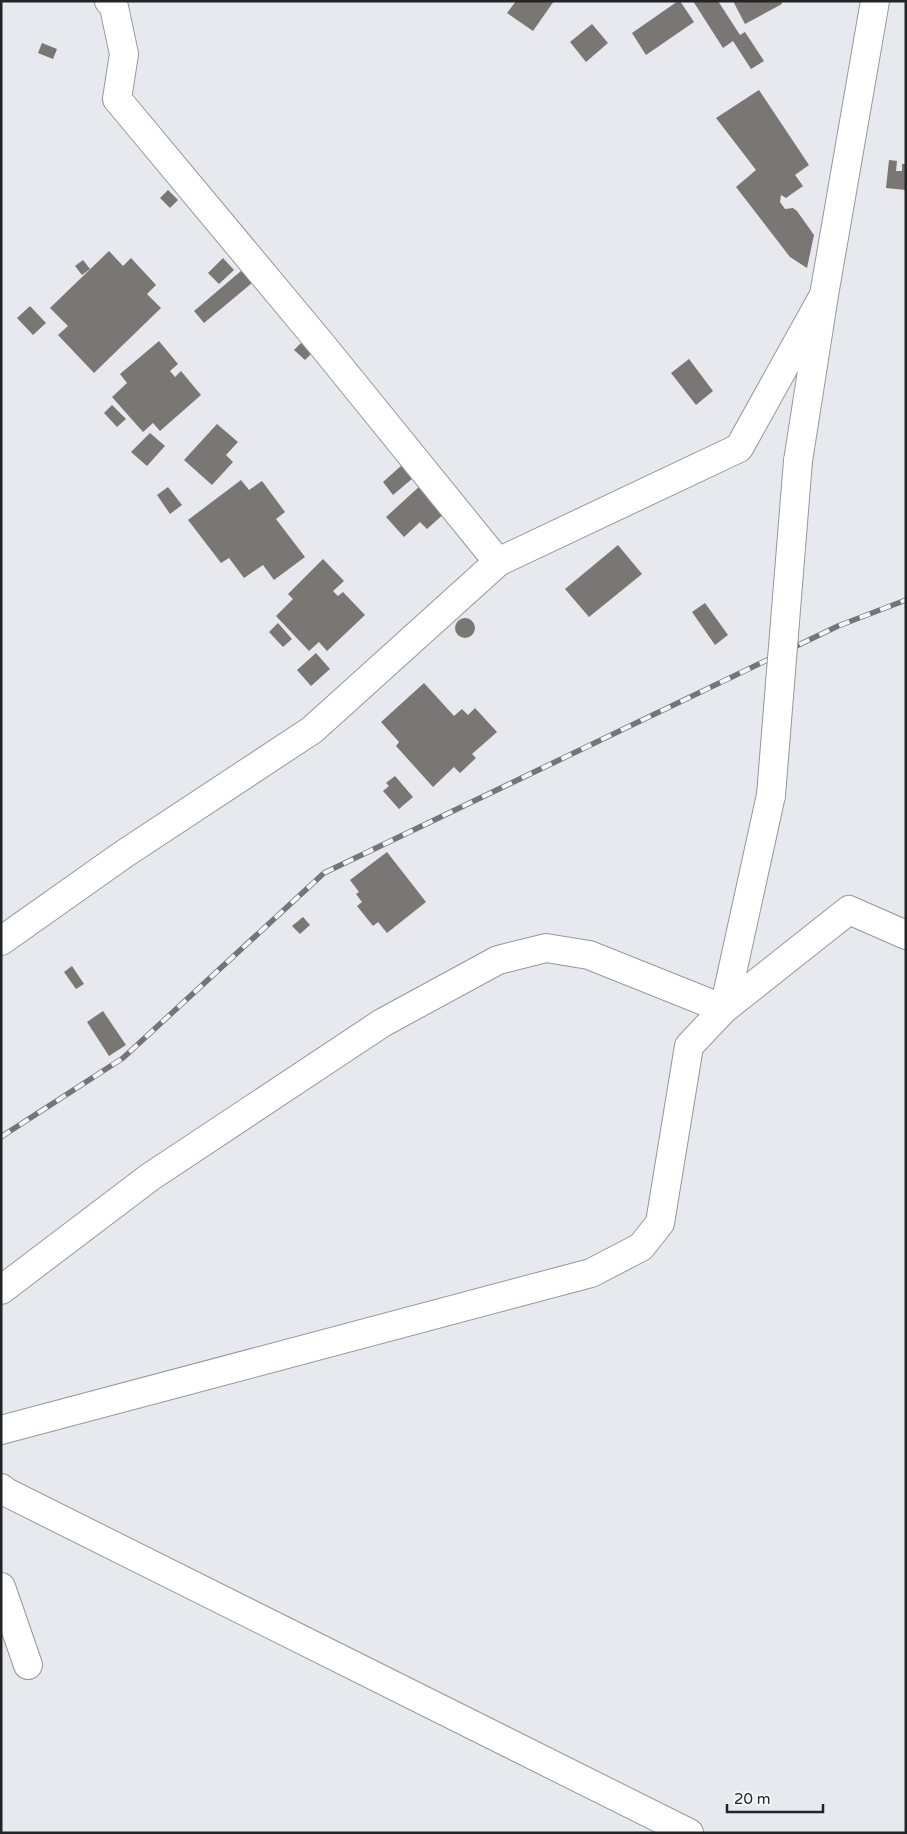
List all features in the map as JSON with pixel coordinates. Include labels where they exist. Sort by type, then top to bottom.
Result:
[{"type":"street","points":[[109,1],[114,7],[124,54],[117,98],[498,562]]},
{"type":"street","points":[[724,1009],[772,795],[798,461],[824,295],[876,1]]},
{"type":"street","points":[[1,941],[124,854],[312,730],[498,562],[739,448],[824,295]]},
{"type":"street","points":[[1,1430],[592,1273],[641,1247],[660,1223],[689,1046],[724,1009],[849,910],[906,935]]},
{"type":"street","points":[[1,1290],[150,1177],[382,1023],[498,960],[546,948],[589,955],[724,1009]]},
{"type":"street","points":[[1,1488],[689,1833]]},
{"type":"street","points":[[1,1587],[28,1665]]},
{"type":"building","points":[[516,1],[554,1],[533,31],[507,13]]},
{"type":"building","points":[[680,1],[694,22],[646,55],[632,33]]},
{"type":"building","points":[[693,1],[718,1],[740,35],[745,32],[764,61],[751,69],[733,41],[723,48]]},
{"type":"building","points":[[733,1],[781,1],[782,4],[745,24]]},
{"type":"building","points":[[592,24],[608,43],[586,62],[570,42]]},
{"type":"building","points":[[42,43],[57,49],[53,59],[38,53]]},
{"type":"building","points":[[759,90],[809,165],[795,175],[803,186],[786,198],[781,195],[780,202],[785,209],[793,208],[797,211],[814,235],[807,268],[790,257],[736,187],[756,170],[716,118]]},
{"type":"building","points":[[889,160],[897,161],[896,171],[902,171],[902,164],[906,164],[906,190],[886,188]]},
{"type":"building","points":[[168,190],[178,200],[170,208],[160,198]]},
{"type":"building","points":[[109,251],[123,266],[131,258],[156,285],[147,294],[161,308],[94,373],[58,335],[68,326],[50,308]]},
{"type":"building","points":[[223,258],[234,270],[219,284],[208,273]]},
{"type":"building","points":[[83,260],[90,269],[82,275],[75,266]]},
{"type":"building","points":[[241,271],[252,283],[204,323],[194,311]]},
{"type":"building","points":[[30,306],[46,323],[33,335],[17,318]]},
{"type":"building","points":[[159,341],[178,364],[170,371],[175,377],[181,371],[201,395],[160,431],[153,423],[143,432],[112,397],[127,383],[120,374]]},
{"type":"building","points":[[303,341],[314,351],[305,360],[294,350]]},
{"type":"building","points":[[689,359],[713,391],[696,405],[671,373]]},
{"type":"building","points":[[112,405],[126,419],[117,427],[104,413]]},
{"type":"building","points":[[217,424],[238,442],[226,455],[233,462],[212,485],[184,460]]},
{"type":"building","points":[[150,433],[165,446],[147,466],[131,452]]},
{"type":"building","points":[[402,465],[413,478],[393,495],[383,482]]},
{"type":"building","points":[[241,480],[249,490],[262,481],[285,512],[276,519],[305,557],[274,580],[263,565],[244,578],[229,558],[221,563],[188,520]]},
{"type":"building","points":[[421,485],[446,512],[427,529],[420,522],[404,537],[386,517]]},
{"type":"building","points":[[168,487],[182,505],[170,514],[157,495]]},
{"type":"building","points":[[618,545],[642,574],[589,617],[565,589]]},
{"type":"building","points":[[323,559],[344,581],[333,591],[338,596],[343,592],[365,615],[327,651],[319,642],[309,651],[276,616],[293,599],[288,594]]},
{"type":"building","points":[[705,603],[728,635],[715,645],[692,612]]},
{"type":"building","points":[[461,618],[469,618],[475,624],[475,632],[469,638],[461,638],[455,632],[455,624]]},
{"type":"building","points":[[278,623],[292,639],[283,647],[269,632]]},
{"type":"building","points":[[316,653],[330,669],[311,686],[297,670]]},
{"type":"building","points":[[424,683],[454,716],[462,709],[468,715],[475,708],[497,732],[472,754],[476,758],[460,773],[454,767],[433,787],[396,746],[399,742],[381,722]]},
{"type":"building","points":[[395,776],[413,797],[399,809],[383,791],[389,786],[386,783]]},
{"type":"building","points":[[387,852],[426,902],[387,933],[378,922],[373,926],[357,906],[362,902],[356,894],[359,892],[350,880]]},
{"type":"building","points":[[303,917],[310,925],[300,934],[292,926]]},
{"type":"building","points":[[72,966],[84,984],[76,989],[64,972]]},
{"type":"building","points":[[103,1011],[126,1045],[109,1056],[87,1022]]},
{"type":"railway","points":[[1,1137],[123,1058],[324,873],[838,626],[906,600]]}]
